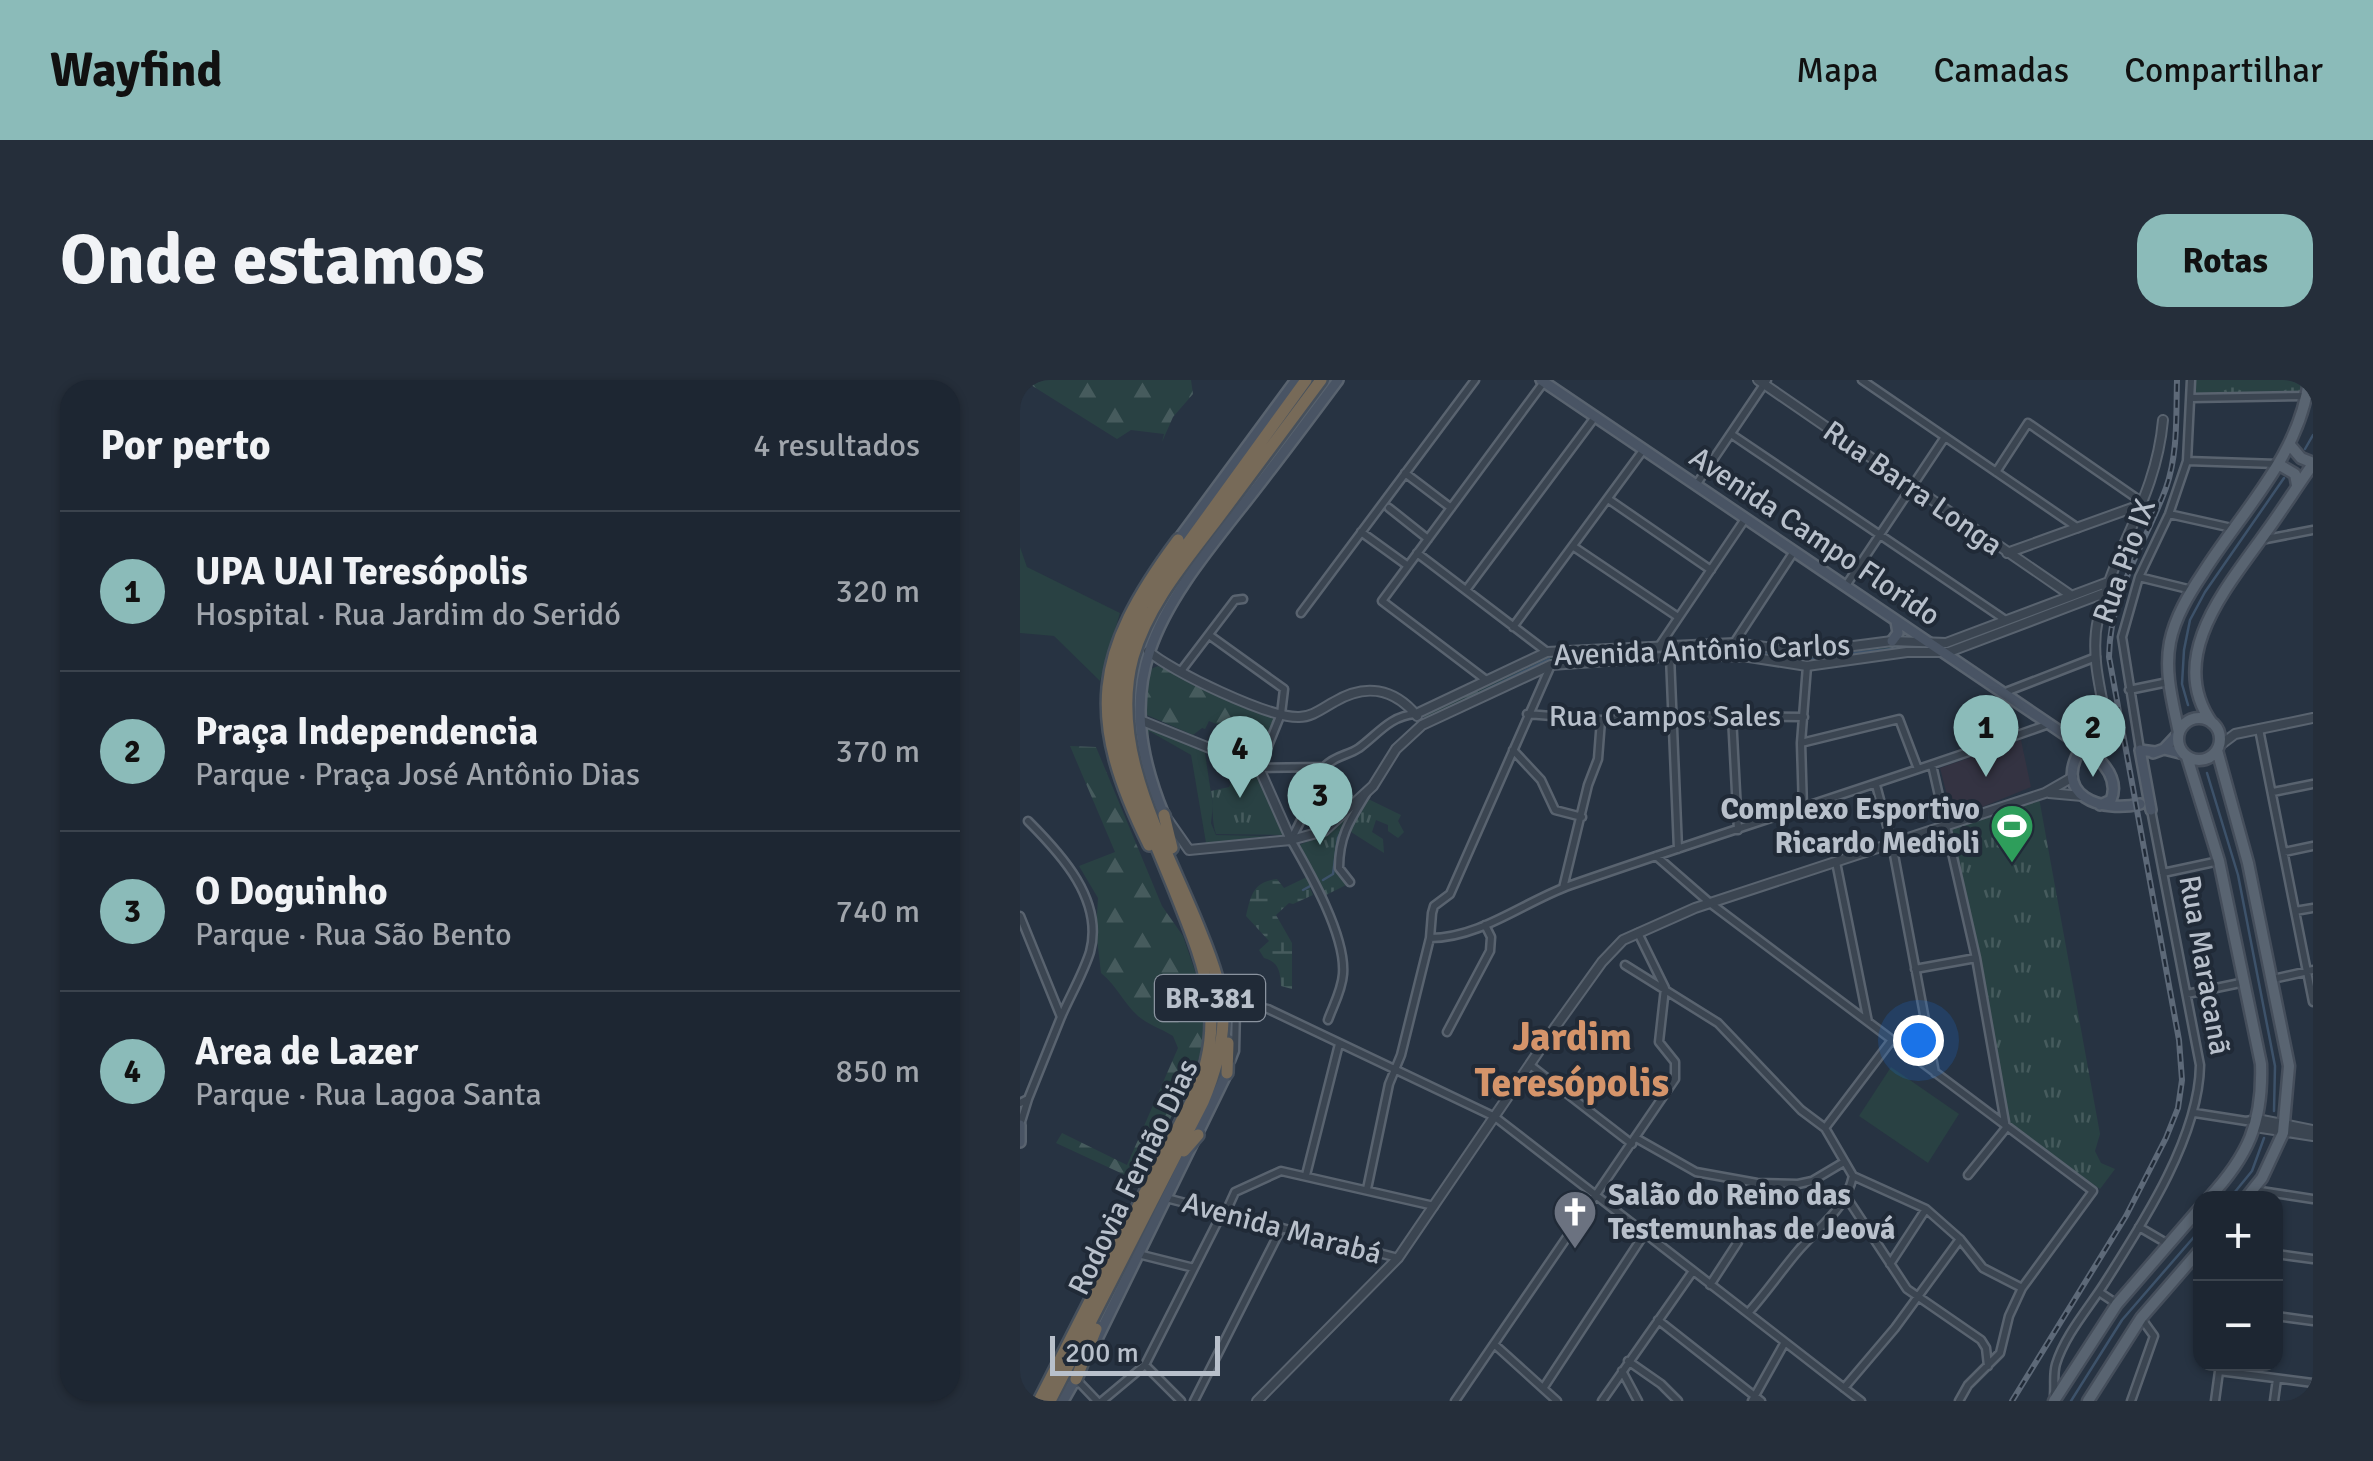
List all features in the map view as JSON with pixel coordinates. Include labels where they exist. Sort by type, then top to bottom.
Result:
[{"type":"highway","name":"Rodovia Fernão Dias","points":[[1039,1401],[1204,1075],[1210,1048],[1210,988],[1120,746],[1115,714],[1128,640],[1143,605],[1306,380]]},
{"type":"highway","name":"Rodovia Fernão Dias","points":[[1050,1401],[1136,1232],[1162,1193],[1214,1076],[1224,1018],[1220,990],[1178,872],[1148,804],[1130,744],[1127,698],[1132,660],[1167,587],[1321,380]]},
{"type":"highway","points":[[1178,540],[1143,589],[1122,632],[1114,652],[1107,704],[1108,728],[1124,795],[1178,900]]},
{"type":"highway","name":"BR-381","points":[[1164,815],[1178,872]]},
{"type":"highway","points":[[1220,990],[1230,1024],[1226,1074]]},
{"type":"highway","name":"BR-381","points":[[1162,1193],[1190,1141],[1198,1135]]},
{"type":"highway","name":"BR-381","points":[[1031,1401],[1126,1217],[1156,1172]]},
{"type":"highway","points":[[1073,1384],[1136,1232]]},
{"type":"main road","points":[[1178,540],[1296,380]]},
{"type":"main road","name":"BR-381","points":[[1164,815],[1142,750],[1142,675],[1148,651],[1177,593],[1338,380]]},
{"type":"main road","points":[[2216,1191],[2235,1170],[2253,1122],[2262,1094],[2261,1064],[2219,861],[2186,756],[2179,746],[2168,682],[2170,640],[2192,590],[2290,445],[2302,419],[2309,380]]},
{"type":"main road","name":"Avenida Campo Florido","points":[[1544,381],[2092,753],[2106,766],[2114,793],[2128,806]]},
{"type":"main road","points":[[2252,1191],[2285,1129],[2289,1066],[2248,863],[2214,725],[2202,704],[2199,646],[2205,623],[2221,595],[2313,464],[2301,458],[2290,445]]},
{"type":"main road","points":[[2278,464],[2296,474],[2297,486]]},
{"type":"main road","points":[[1892,641],[1898,633],[1896,620]]},
{"type":"main road","points":[[2143,766],[2193,719],[2214,725]]},
{"type":"main road","points":[[2060,734],[2075,760]]},
{"type":"main road","points":[[2081,748],[2073,777],[2082,796],[2114,808],[2140,804],[2151,810]]},
{"type":"main road","points":[[2140,750],[2200,760],[2218,748]]},
{"type":"main road","name":"Rua Maracanã","points":[[2140,750],[2151,810]]},
{"type":"main road","points":[[2140,804],[2148,791]]},
{"type":"main road","points":[[2100,805],[2111,800],[2114,793]]},
{"type":"main road","name":"BR-381","points":[[1198,1135],[1226,1074]]},
{"type":"main road","points":[[1020,1125],[1020,1142]]},
{"type":"main road","name":"BR-381","points":[[1064,1401],[1138,1254],[1162,1193]]},
{"type":"main road","points":[[2053,1401],[2118,1304],[2193,1216]]},
{"type":"main road","points":[[2088,1401],[2141,1318],[2193,1258]]},
{"type":"street","points":[[1301,613],[1475,380]]},
{"type":"street","points":[[1862,380],[2078,529]]},
{"type":"street","name":"Rua Maracanã","points":[[2140,750],[2122,637],[2139,577],[2169,514],[2187,460],[2191,380]]},
{"type":"street","points":[[1487,681],[1382,601],[1544,381]]},
{"type":"street","points":[[1696,486],[1763,382]]},
{"type":"street","name":"Rua Barra Longa","points":[[1763,382],[2069,594]]},
{"type":"street","points":[[2190,398],[2307,396]]},
{"type":"street","points":[[1466,590],[1595,417]]},
{"type":"street","name":"Rua Pio IX","points":[[2081,748],[2108,728],[2096,656],[2098,622],[2110,581],[2144,503],[2161,448],[2163,420]]},
{"type":"street","points":[[1996,472],[2029,422],[2144,503]]},
{"type":"street","points":[[1730,434],[2004,619]]},
{"type":"street","points":[[1844,588],[1945,437]]},
{"type":"street","points":[[1513,627],[1644,449]]},
{"type":"street","points":[[2187,460],[2278,464]]},
{"type":"street","points":[[1405,473],[1451,508]]},
{"type":"street","points":[[1608,499],[1710,570]]},
{"type":"street","points":[[2007,553],[2144,503]]},
{"type":"street","points":[[1389,508],[1428,539]]},
{"type":"street","points":[[2169,514],[2232,528]]},
{"type":"street","points":[[1660,645],[1745,519]]},
{"type":"street","points":[[2266,536],[2313,530]]},
{"type":"street","points":[[1361,532],[1408,566]]},
{"type":"street","points":[[1574,547],[1678,617]]},
{"type":"street","points":[[1734,643],[1793,553]]},
{"type":"street","points":[[1418,554],[1547,652]]},
{"type":"street","points":[[2139,577],[2192,590]]},
{"type":"street","name":"Avenida Antônio Carlos","points":[[1416,714],[1547,652],[1734,643],[1806,652],[1892,641],[1946,643],[2110,581]]},
{"type":"street","name":"Avenida Antônio Carlos","points":[[1422,724],[1552,665],[1670,656],[1750,657],[1807,666],[1937,650],[1950,652],[2106,592]]},
{"type":"street","points":[[1178,669],[1236,600],[1244,599]]},
{"type":"street","points":[[1209,634],[1282,685],[1285,694],[1281,714],[1258,768],[1291,840],[1320,889],[1340,946],[1343,974],[1328,1020]]},
{"type":"street","points":[[1148,651],[1227,694],[1281,714],[1311,716],[1350,692],[1364,690],[1394,695],[1416,714],[1422,724],[1396,749],[1346,824],[1340,841],[1339,868],[1350,882]]},
{"type":"street","points":[[1670,656],[1678,849]]},
{"type":"street","points":[[2002,693],[2096,656]]},
{"type":"street","points":[[1142,675],[1156,664],[1178,669]]},
{"type":"street","points":[[1367,1189],[1394,1069],[1401,1055],[1430,938],[1434,906],[1450,894],[1552,665]]},
{"type":"street","points":[[1803,810],[1801,743],[1807,666]]},
{"type":"street","points":[[2129,690],[2168,682]]},
{"type":"street","points":[[1291,840],[1324,767],[1336,756],[1356,750],[1401,716],[1416,714]]},
{"type":"street","name":"Rua Campos Sales","points":[[1527,714],[1602,720],[1804,718]]},
{"type":"street","points":[[1732,716],[1738,830]]},
{"type":"street","points":[[2218,748],[2235,734],[2313,718]]},
{"type":"street","points":[[1801,743],[1899,719],[1918,769]]},
{"type":"street","points":[[1140,720],[1258,768],[1324,767]]},
{"type":"street","points":[[1563,888],[1598,759],[1602,720]]},
{"type":"street","points":[[1430,938],[1450,938],[1563,888],[2046,725]]},
{"type":"street","points":[[2214,725],[2235,734]]},
{"type":"street","points":[[2259,729],[2310,971],[2313,1002]]},
{"type":"street","points":[[1512,750],[1541,780],[1555,810],[1582,817]]},
{"type":"street","points":[[1932,765],[1976,958],[2006,1128],[1968,1175]]},
{"type":"street","points":[[1256,1401],[1398,1258],[1602,962],[1623,940],[1710,903],[2045,793],[2073,777]]},
{"type":"street","points":[[2273,792],[2313,784]]},
{"type":"street","points":[[1876,785],[1892,844],[1935,1074]]},
{"type":"street","points":[[1164,815],[1189,850],[1291,840],[1324,832],[1369,790]]},
{"type":"street","points":[[2045,793],[2082,796]]},
{"type":"street","name":"Rua Maracanã","points":[[2053,1401],[2057,1361],[2139,1226],[2179,1151],[2194,1113],[2200,1065],[2151,810]]},
{"type":"street","points":[[1020,1125],[1092,940],[1090,909],[1066,864],[1028,821]]},
{"type":"street","points":[[2284,852],[2313,846]]},
{"type":"street","points":[[1656,856],[1710,903],[2093,1192],[2022,1288],[2009,1316],[2000,1353],[1968,1384],[1960,1401]]},
{"type":"street","points":[[2163,873],[2219,861]]},
{"type":"street","points":[[1836,862],[1868,1023]]},
{"type":"street","points":[[2296,911],[2313,908]]},
{"type":"street","points":[[1020,916],[1061,1018]]},
{"type":"street","points":[[1447,1032],[1490,951],[1486,925]]},
{"type":"street","points":[[1455,1401],[1675,1079],[1675,1062],[1659,1042],[1665,988],[1638,932]]},
{"type":"street","points":[[1915,969],[1976,958]]},
{"type":"street","points":[[1624,965],[1718,1023],[1801,1110],[1825,1128],[1853,1176],[1926,1209],[1960,1239],[1983,1268],[2022,1288]]},
{"type":"street","points":[[2273,979],[2310,971]]},
{"type":"street","points":[[2187,994],[2245,982]]},
{"type":"street","name":"Rodovia Fernão Dias","points":[[1226,1074],[1234,1051],[1236,1010],[1241,1002],[1268,1009],[1338,1044]]},
{"type":"street","points":[[1825,1128],[1892,1041]]},
{"type":"street","points":[[1306,1175],[1338,1044],[1495,1117],[1861,1401]]},
{"type":"street","points":[[1530,1065],[1634,1141],[1696,1172],[1757,1184],[1798,1184],[1812,1181],[1844,1162]]},
{"type":"street","points":[[1020,1104],[1028,1099]]},
{"type":"street","points":[[2194,1113],[2313,1133]]},
{"type":"street","points":[[1073,1384],[1100,1401],[1145,1364],[1223,1213],[1235,1192],[1242,1188],[1281,1172],[1434,1206]]},
{"type":"street","points":[[1748,1313],[1847,1198],[1853,1176]]},
{"type":"street","name":"Avenida Marabá","points":[[1162,1193],[1281,1229],[1398,1258]]},
{"type":"street","points":[[2283,1196],[2313,1198]]},
{"type":"street","points":[[1847,1198],[1907,1289],[1981,1340],[1988,1366]]},
{"type":"street","points":[[1890,1264],[1926,1209]]},
{"type":"street","points":[[2139,1226],[2168,1244]]},
{"type":"street","points":[[1194,1401],[1281,1229]]},
{"type":"street","points":[[1544,1386],[1646,1233]]},
{"type":"street","points":[[1844,1388],[1960,1239]]},
{"type":"street","points":[[1710,1284],[1738,1242]]},
{"type":"street","points":[[1138,1254],[1194,1268]]},
{"type":"street","points":[[2283,1255],[2313,1259]]},
{"type":"street","points":[[1602,1401],[1693,1271]]},
{"type":"street","points":[[2098,1292],[2118,1304]]},
{"type":"street","points":[[2283,1317],[2313,1321]]},
{"type":"street","points":[[2131,1401],[2154,1336],[2141,1318]]},
{"type":"street","points":[[1658,1320],[1756,1399],[1785,1342]]},
{"type":"street","points":[[1494,1344],[1557,1401]]},
{"type":"street","points":[[1628,1362],[1678,1401]]},
{"type":"street","points":[[1145,1364],[1181,1401]]},
{"type":"street","points":[[1622,1371],[1638,1401]]},
{"type":"street","points":[[2215,1401],[2219,1371]]},
{"type":"street","points":[[2241,1371],[2313,1384]]},
{"type":"street","points":[[2274,1401],[2277,1378]]},
{"type":"shaded area","points":[[2021,740],[2031,787],[1953,819],[1940,768]]},
{"type":"green space","points":[[1023,380],[1191,380],[1193,394],[1173,417],[1162,442],[1164,434],[1131,430],[1117,439]]},
{"type":"green space","points":[[2192,380],[2301,380],[2301,393],[2192,396]]},
{"type":"green space","points":[[1020,547],[1027,567],[1120,613],[1100,681],[1054,636],[1020,633]]},
{"type":"green space","points":[[1919,642],[1920,647],[1802,660],[1715,649],[1549,659],[1426,719],[1423,715],[1549,654],[1714,643],[1804,656]]},
{"type":"green space","points":[[1158,666],[1247,707],[1276,716],[1265,744],[1209,721],[1205,729],[1193,735],[1140,712],[1144,672]]},
{"type":"green space","points":[[1147,727],[1212,753],[1205,753],[1213,806],[1211,823],[1216,835],[1268,836],[1206,843],[1191,755],[1149,731],[1149,745]]},
{"type":"green space","points":[[1070,746],[1096,747],[1162,906],[1183,936],[1204,1005],[1203,1045],[1197,1063],[1140,1182],[1056,1143],[1062,1133],[1127,1165],[1178,1048],[1173,1036],[1138,1016],[1101,973],[1096,930],[1098,898],[1079,866],[1115,852]]},
{"type":"green space","points":[[1240,762],[1254,768],[1285,835],[1216,834],[1211,791],[1229,787]]},
{"type":"green space","points":[[1362,796],[1401,815],[1398,821],[1404,832],[1398,838],[1388,831],[1388,825],[1376,820],[1372,832],[1383,839],[1384,853],[1343,831],[1339,863],[1352,882],[1324,896],[1299,845],[1323,835]]},
{"type":"green space","points":[[2039,798],[2100,1134],[2095,1151],[2101,1163],[2115,1169],[2100,1189],[2009,1126],[1950,827]]},
{"type":"green space","points":[[1309,876],[1314,884],[1310,888],[1313,895],[1289,903],[1276,915],[1292,943],[1292,989],[1281,986],[1278,968],[1259,950],[1269,941],[1246,916],[1258,886],[1277,879],[1284,888]]},
{"type":"green space","points":[[1891,1067],[1959,1114],[1928,1163],[1859,1116]]},
{"type":"waterway","points":[[2305,449],[2313,435]]},
{"type":"waterway","points":[[2188,705],[2182,684],[2190,620],[2284,478]]},
{"type":"waterway","points":[[1843,654],[1911,647]]},
{"type":"waterway","points":[[1678,649],[1735,649],[1802,660],[1836,656]]},
{"type":"waterway","points":[[1556,657],[1671,650]]},
{"type":"waterway","points":[[1428,718],[1549,659]]},
{"type":"waterway","points":[[2207,773],[2238,875],[2275,1066],[2274,1111]]},
{"type":"waterway","points":[[1323,880],[1333,874],[1338,838],[1350,813]]},
{"type":"waterway","points":[[1303,890],[1312,885]]},
{"type":"waterway","points":[[2236,1191],[2252,1171],[2264,1138]]},
{"type":"waterway","points":[[2071,1401],[2122,1320],[2193,1238]]},
{"type":"railway","points":[[2012,1401],[2126,1216],[2178,1108],[2182,1080],[2179,1040],[2109,657],[2122,590],[2170,475],[2176,435],[2177,380]]},
{"type":"place","name":"UPA UAI Teresópolis","points":[[1986,777]]},
{"type":"place","name":"Praça Independencia","points":[[2093,777]]},
{"type":"place","name":"Area de Lazer","points":[[1240,798]]},
{"type":"place","name":"O Doguinho","points":[[1320,845]]},
{"type":"place","name":"Complexo Esportivo Ricardo Medioli","points":[[2012,864]]},
{"type":"place","name":"Salão do Reino das Testemunhas de Jeová","points":[[1575,1250]]},
{"type":"district","name":"Jardim Teresópolis","points":[[1572,1059]]}]
